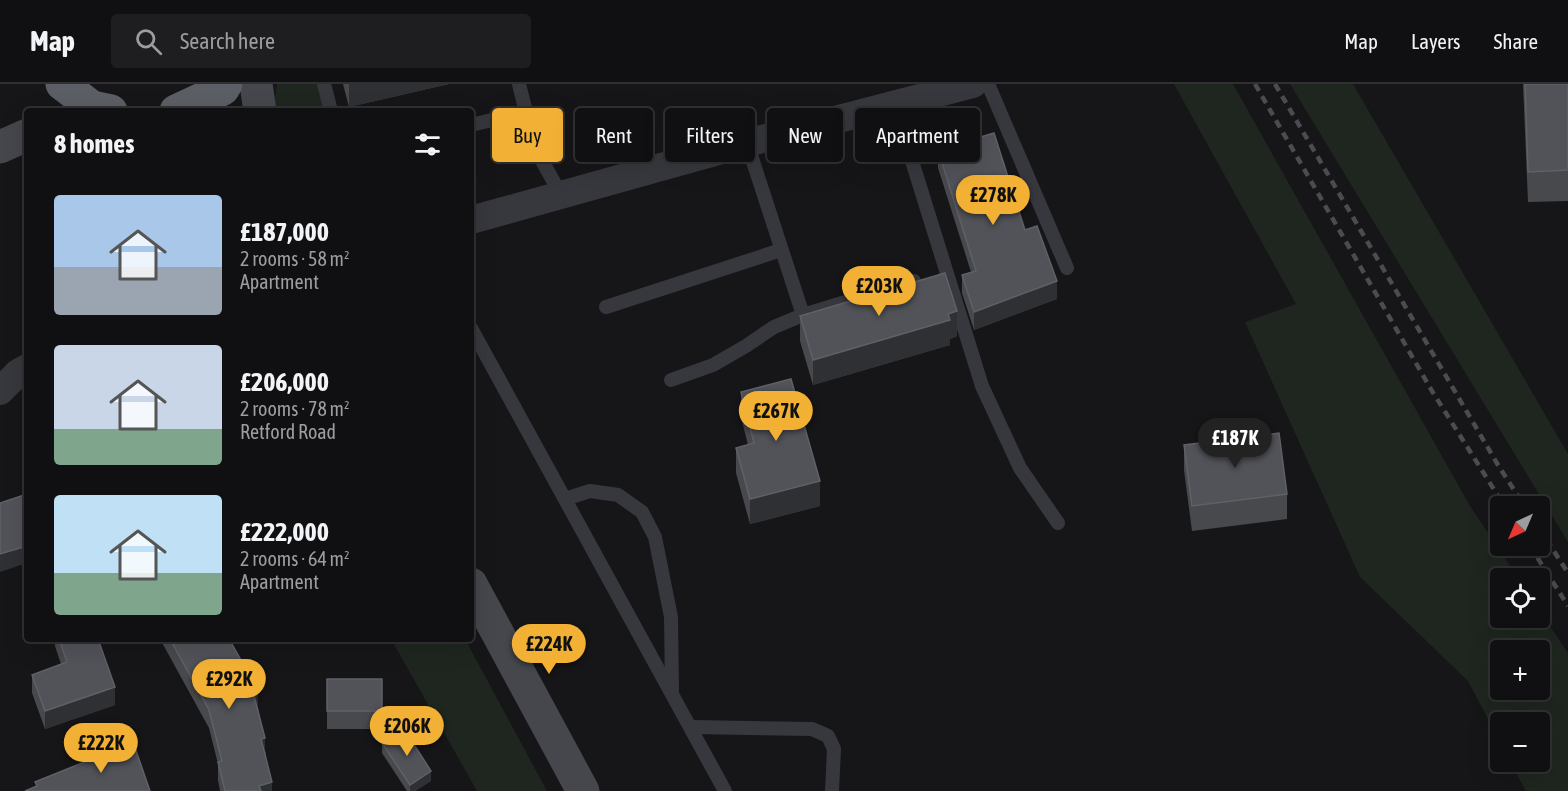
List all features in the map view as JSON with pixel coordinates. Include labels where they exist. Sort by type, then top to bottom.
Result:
[{"type":"highway","points":[[62,84],[92,108]]},
{"type":"highway","points":[[182,108],[223,89],[226,84]]},
{"type":"main road","points":[[256,84],[260,108]]},
{"type":"main road","points":[[0,147],[24,136]]},
{"type":"main road","points":[[474,590],[583,791]]},
{"type":"street","points":[[755,141],[973,84]]},
{"type":"street","points":[[474,219],[679,162]]},
{"type":"street","points":[[0,391],[24,370]]},
{"type":"lane","points":[[324,84],[331,108]]},
{"type":"lane","points":[[519,84],[525,108]]},
{"type":"lane","points":[[988,84],[1066,268]]},
{"type":"lane","points":[[894,104],[982,386],[1020,468],[1058,523]]},
{"type":"lane","points":[[474,124],[492,120]]},
{"type":"lane","points":[[543,162],[561,195]]},
{"type":"lane","points":[[753,162],[803,315]]},
{"type":"lane","points":[[606,306],[781,250]]},
{"type":"lane","points":[[670,380],[712,365],[774,327],[803,315],[914,281]]},
{"type":"lane","points":[[474,333],[725,791]]},
{"type":"lane","points":[[565,499],[590,491],[618,495],[642,512],[655,537],[671,617],[672,692]]},
{"type":"lane","points":[[691,727],[812,729],[828,736],[834,749],[832,791]]},
{"type":"shaded area","points":[[277,84],[317,84],[324,108],[276,108]]},
{"type":"shaded area","points":[[1174,84],[1233,84],[1470,506],[1490,536],[1490,556],[1504,556],[1512,568],[1490,568],[1490,628],[1550,626],[1568,653],[1568,791],[1526,791],[1516,772],[1550,772],[1550,712],[1490,712],[1490,723],[1468,681],[1360,577],[1245,322],[1296,304]]},
{"type":"shaded area","points":[[1290,84],[1353,84],[1568,454],[1568,542],[1550,512],[1550,496],[1540,496]]},
{"type":"shaded area","points":[[393,642],[467,642],[547,791],[477,791]]},
{"type":"building","points":[[1525,84],[1568,84],[1568,170],[1528,172]]},
{"type":"building","points":[[994,133],[1025,230],[1037,226],[1057,281],[974,312],[962,275],[976,271],[942,162],[980,162],[980,137]]},
{"type":"building","points":[[945,273],[957,311],[948,314],[950,320],[813,360],[800,316]]},
{"type":"building","points":[[791,379],[820,481],[750,499],[736,448],[754,443],[741,392]]},
{"type":"building","points":[[1279,433],[1287,494],[1192,506],[1184,445]]},
{"type":"building","points":[[24,495],[24,547],[0,554],[0,503]]},
{"type":"building","points":[[60,642],[99,642],[115,687],[45,711],[32,675],[67,662]]},
{"type":"building","points":[[172,642],[231,642],[258,690],[253,692],[265,738],[261,739],[272,782],[259,786],[261,791],[225,791],[218,762],[222,761],[209,710]]},
{"type":"building","points":[[327,679],[382,679],[382,711],[327,711]]},
{"type":"building","points":[[404,729],[431,771],[410,785],[382,743]]},
{"type":"building","points":[[133,742],[150,791],[25,791],[37,786],[35,782]]},
{"type":"railway","points":[[1255,84],[1432,391],[1498,496]]},
{"type":"railway","points":[[1275,84],[1518,496]]},
{"type":"railway","points":[[1550,545],[1568,573]]},
{"type":"railway","points":[[1536,556],[1568,606]]}]
